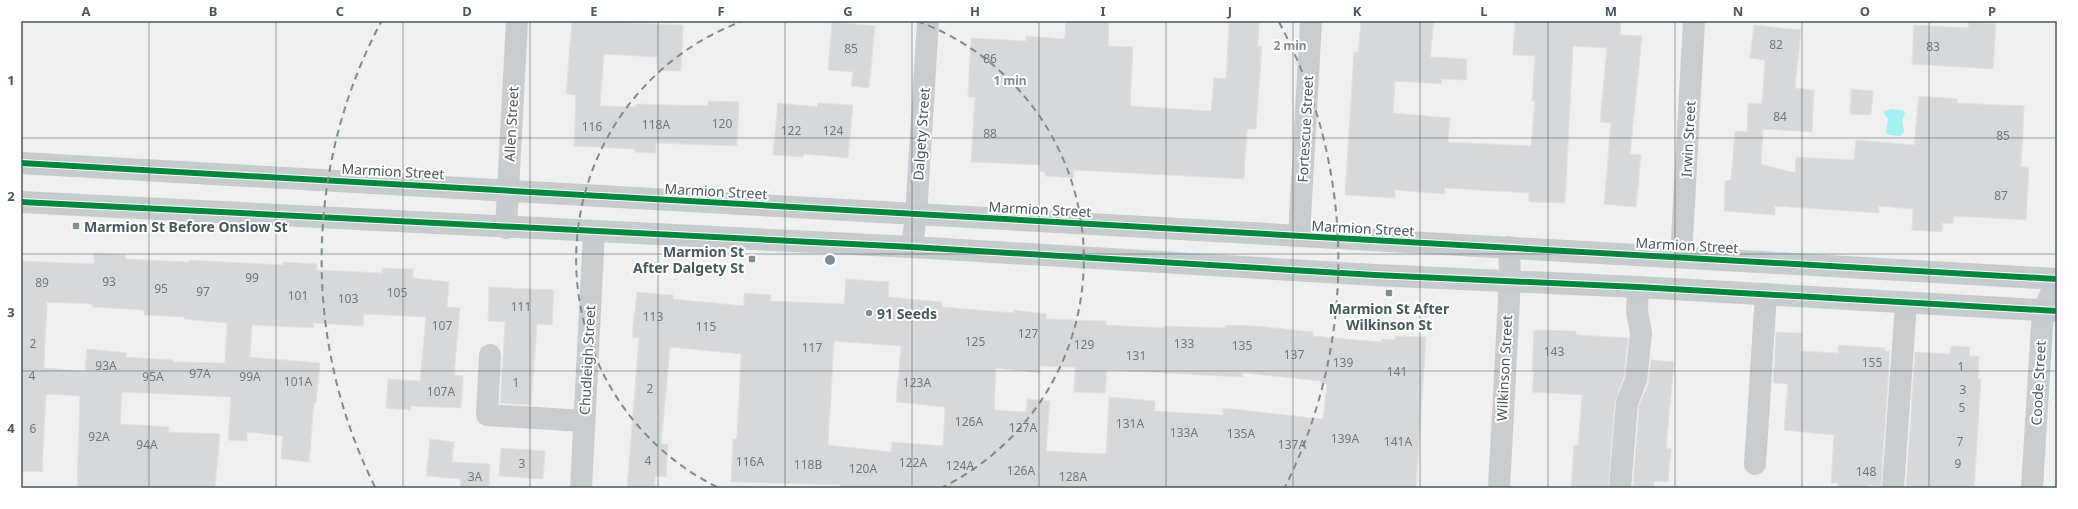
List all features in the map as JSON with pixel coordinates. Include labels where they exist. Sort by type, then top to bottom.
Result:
[{"type":"main road","name":"Marmion Street","points":[[21,163],[2057,279]]},
{"type":"main road","points":[[21,202],[506,228],[912,247],[1375,275],[1510,280],[2050,310]]},
{"type":"street","name":"Allen Street","points":[[506,228],[517,21]]},
{"type":"street","name":"Dalgety Street","points":[[912,247],[916,215],[928,21]]},
{"type":"street","name":"Fortescue Street","points":[[1299,236],[1311,21]]},
{"type":"street","name":"Irwin Street","points":[[1680,257],[1694,21]]},
{"type":"street","name":"Chudleigh Street","points":[[581,488],[594,232]]},
{"type":"street","name":"Wilkinson Street","points":[[1499,488],[1510,280],[1510,247]]},
{"type":"street","name":"Coode Street","points":[[2032,488],[2050,310],[2057,282]]},
{"type":"street","points":[[1620,488],[1627,403],[1636,380],[1641,334],[1637,311],[1638,287]]},
{"type":"street","points":[[1755,464],[1766,294]]},
{"type":"street","points":[[1893,488],[1906,303]]},
{"type":"street","points":[[490,355],[487,415],[584,421]]},
{"type":"water","points":[[1891,109],[1903,110],[1905,114],[1902,121],[1904,132],[1900,136],[1889,135],[1886,133],[1888,119],[1883,112]]},
{"type":"building","points":[[572,21],[683,25],[681,71],[657,70],[657,57],[604,54],[600,106],[636,107],[636,104],[708,106],[708,101],[739,102],[737,146],[656,143],[656,153],[634,152],[635,149],[574,146],[576,95],[566,94]]},
{"type":"building","points":[[1066,21],[1109,21],[1108,46],[1133,47],[1130,106],[1211,111],[1214,78],[1226,79],[1229,21],[1259,21],[1258,46],[1262,46],[1256,129],[1247,129],[1244,179],[1074,170],[1073,178],[1045,176],[1045,172],[1040,171],[1040,165],[971,162],[975,97],[968,97],[971,38],[1026,41],[1026,36],[1065,39]]},
{"type":"building","points":[[1361,21],[1434,21],[1430,57],[1467,59],[1466,80],[1442,79],[1441,84],[1395,81],[1393,113],[1450,118],[1448,142],[1531,146],[1535,101],[1532,101],[1535,56],[1513,55],[1515,21],[1621,21],[1620,35],[1642,36],[1630,154],[1641,155],[1636,207],[1604,204],[1611,123],[1600,122],[1607,48],[1573,46],[1565,203],[1529,202],[1529,193],[1445,188],[1444,194],[1395,190],[1395,198],[1345,195],[1354,52],[1358,52]]},
{"type":"building","points":[[832,22],[875,26],[869,88],[851,86],[853,72],[828,70]]},
{"type":"building","points":[[1969,22],[1996,24],[1993,69],[1912,64],[1914,25],[1968,28]]},
{"type":"building","points":[[1754,25],[1801,30],[1795,88],[1814,90],[1812,132],[1763,129],[1761,164],[1795,173],[1796,157],[1854,160],[1856,140],[1914,145],[1919,96],[1957,99],[1957,103],[2024,106],[2021,167],[2029,167],[2026,220],[1954,216],[1953,224],[1942,223],[1942,232],[1912,230],[1913,209],[1879,206],[1879,213],[1775,206],[1775,215],[1724,211],[1725,181],[1731,180],[1735,131],[1747,132],[1748,103],[1762,104],[1765,60],[1750,58]]},
{"type":"building","points":[[1851,89],[1873,91],[1871,115],[1850,114]]},
{"type":"building","points":[[778,103],[817,107],[818,103],[853,105],[848,158],[804,154],[803,157],[773,155]]},
{"type":"building","points":[[94,253],[126,255],[125,259],[189,262],[189,260],[283,265],[283,262],[317,264],[317,270],[382,273],[382,268],[413,269],[413,278],[449,282],[447,307],[460,308],[454,375],[463,376],[461,408],[411,406],[411,410],[386,408],[388,379],[420,381],[426,317],[364,314],[363,326],[314,323],[314,328],[252,325],[250,357],[320,363],[316,403],[314,403],[309,462],[281,459],[283,436],[247,432],[247,441],[228,440],[231,397],[122,392],[120,424],[169,427],[168,432],[220,434],[215,488],[77,488],[80,396],[46,394],[42,472],[21,471],[21,261],[94,264]],"holes":[[[47,302],[92,304],[92,307],[144,310],[144,315],[184,317],[184,319],[227,323],[225,363],[173,362],[173,360],[126,357],[127,353],[87,349],[85,371],[44,368]]]},
{"type":"building","points":[[846,279],[889,282],[888,297],[942,302],[942,307],[1014,313],[1014,310],[1046,314],[1046,319],[1106,321],[1106,325],[1164,328],[1164,326],[1225,328],[1225,325],[1256,326],[1313,332],[1313,336],[1381,342],[1381,339],[1395,340],[1395,336],[1426,337],[1416,488],[839,488],[840,485],[731,482],[733,439],[737,439],[741,354],[670,347],[661,444],[668,444],[666,477],[655,476],[655,488],[627,488],[639,338],[632,337],[637,292],[673,295],[673,299],[744,306],[744,293],[771,295],[770,301],[844,304]],"holes":[[[834,341],[901,346],[896,402],[945,407],[943,446],[892,442],[891,452],[828,445]],[[1040,366],[1075,367],[1074,392],[1105,393],[1107,370],[1243,377],[1243,373],[1321,381],[1321,383],[1327,384],[1323,419],[1223,408],[1223,415],[1154,411],[1155,401],[1109,397],[1106,454],[1046,451],[1050,401],[1027,399],[1026,412],[994,410],[996,368],[1040,373]]]},
{"type":"building","points":[[489,287],[554,290],[552,325],[537,324],[531,405],[500,403],[505,322],[488,321]]},
{"type":"building","points":[[1534,330],[1576,331],[1576,335],[1628,338],[1624,377],[1615,402],[1608,488],[1571,488],[1574,445],[1578,446],[1582,395],[1532,392],[1534,371],[1532,371]]},
{"type":"building","points":[[1776,332],[1802,333],[1801,351],[1838,353],[1838,345],[1885,348],[1885,351],[1890,351],[1881,486],[1869,485],[1869,488],[1838,488],[1838,483],[1831,483],[1834,435],[1784,430],[1788,384],[1773,383]]},
{"type":"building","points":[[1951,346],[1970,347],[1969,356],[1979,356],[1978,379],[1981,379],[1974,488],[1906,488],[1915,352],[1950,354]]},
{"type":"building","points":[[1651,360],[1674,362],[1666,448],[1671,449],[1668,482],[1654,481],[1654,488],[1633,488],[1639,406],[1648,384]]},
{"type":"building","points":[[430,439],[454,442],[452,462],[490,464],[489,488],[460,488],[461,479],[426,476]]},
{"type":"building","points":[[501,448],[545,451],[543,479],[499,476]]},
{"type":"cycle path","points":[[21,163],[2057,279]]},
{"type":"cycle path","points":[[21,202],[912,247],[1375,275],[1638,287],[2057,311]]},
{"type":"place","name":"Marmion St Before Onslow St","points":[[76,226]]},
{"type":"place","name":"Marmion St After Dalgety St","points":[[752,259]]},
{"type":"place","name":"Marmion St After Wilkinson St","points":[[1389,293]]},
{"type":"place","name":"91 Seeds","points":[[869,313]]}]
